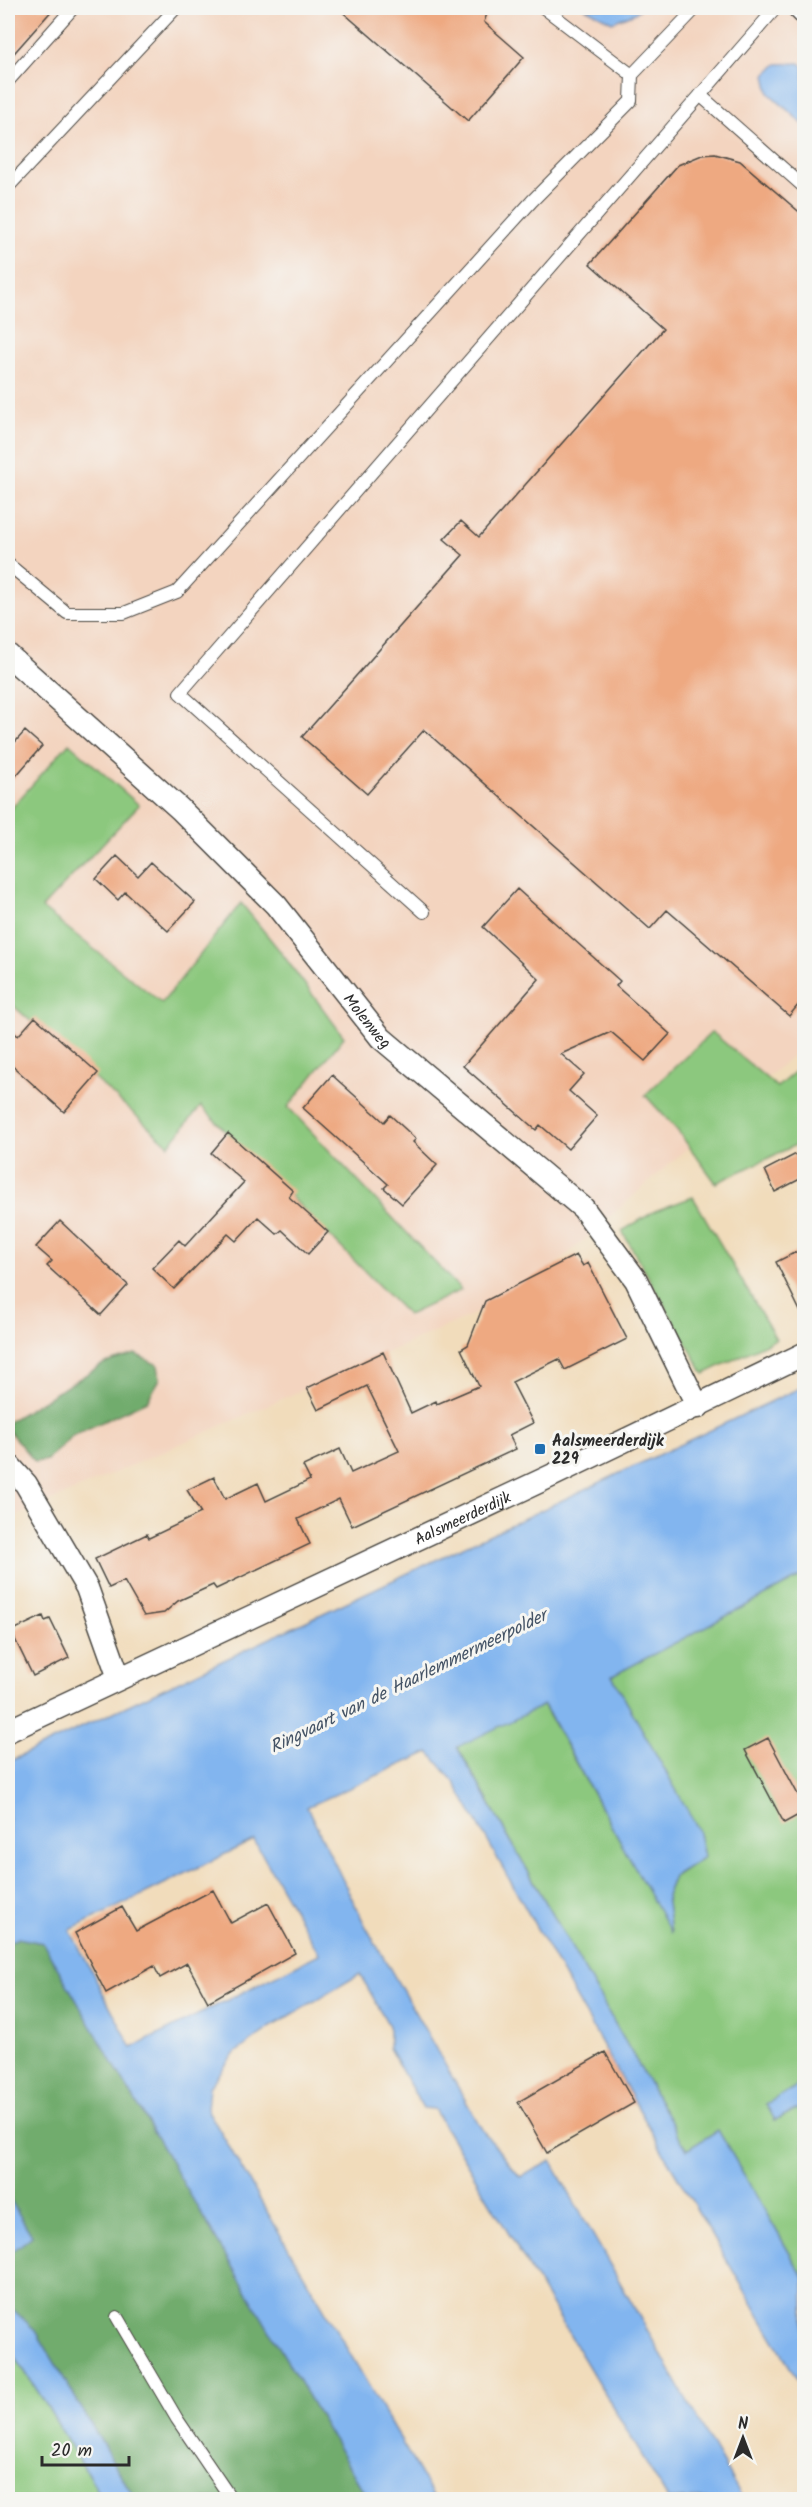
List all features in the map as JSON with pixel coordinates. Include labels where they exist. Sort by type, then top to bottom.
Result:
[{"type":"street","points":[[799,8],[804,13]]},
{"type":"street","name":"Molenweg","points":[[8,655],[180,809],[276,905],[381,1038],[583,1208],[636,1280],[698,1407]]},
{"type":"street","name":"Aalsmeerderdijk","points":[[8,1731],[698,1407],[804,1354]]},
{"type":"street","points":[[8,1464],[26,1484],[87,1588],[119,1678]]},
{"type":"lane","points":[[8,81],[73,8]]},
{"type":"lane","points":[[8,187],[176,8]]},
{"type":"lane","points":[[544,8],[632,75]]},
{"type":"lane","points":[[8,564],[67,613],[124,613],[177,592],[532,201],[631,101],[632,75],[696,8]]},
{"type":"lane","points":[[424,912],[180,693],[776,8]]},
{"type":"lane","points":[[700,95],[804,187]]},
{"type":"lane","points":[[117,2317],[177,2419],[232,2499]]},
{"type":"shaded area","points":[[8,8],[804,8],[804,1045],[526,1291],[8,1520]]},
{"type":"green space","points":[[69,743],[139,805],[42,908],[162,1003],[241,903],[344,1037],[288,1107],[461,1290],[408,1315],[201,1106],[169,1145],[8,1001],[8,812]]},
{"type":"green space","points":[[712,1032],[777,1087],[804,1064],[804,1141],[716,1183],[677,1130],[645,1095]]},
{"type":"green space","points":[[693,1197],[776,1339],[704,1374],[622,1231],[655,1211]]},
{"type":"green space","points":[[135,1354],[158,1365],[160,1379],[147,1401],[72,1436],[47,1460],[35,1462],[8,1430],[8,1422],[105,1363]]},
{"type":"green space","points":[[804,1575],[804,2082],[766,2104],[775,2120],[804,2106],[804,2278],[718,2130],[687,2150],[457,1746],[543,1705],[671,1932],[666,1896],[674,1877],[704,1857],[698,1829],[612,1676]]},
{"type":"green space","points":[[18,1938],[43,1943],[368,2499],[135,2499],[36,2331],[8,2305],[8,2244],[13,2251],[32,2236],[8,2196],[8,1943]]},
{"type":"green space","points":[[8,2346],[39,2393],[103,2499],[8,2499]]},
{"type":"water","points":[[585,8],[641,8],[635,13],[612,22]]},
{"type":"water","points":[[800,63],[804,67],[804,125],[769,93],[765,75],[777,64]]},
{"type":"water","name":"Ringvaart van de Haarlemmermeerpolder","points":[[804,1386],[804,1575],[612,1676],[698,1829],[704,1857],[674,1876],[666,1896],[671,1933],[544,1705],[457,1747],[687,2150],[718,2130],[804,2278],[804,2391],[667,2159],[455,1783],[429,1752],[307,1807],[365,1925],[483,2131],[520,2177],[551,2161],[743,2499],[668,2499],[434,2109],[423,2108],[389,2048],[389,2026],[360,1974],[271,2027],[235,2053],[209,2087],[207,2109],[435,2499],[368,2499],[43,1943],[18,1938],[8,1943],[8,1762]],"holes":[[[254,1840],[319,1954],[132,2048],[70,1930]]]},
{"type":"water","points":[[804,2082],[804,2106],[775,2120],[766,2104]]},
{"type":"water","points":[[8,2196],[32,2236],[13,2251],[8,2244]]},
{"type":"water","points":[[8,2305],[36,2331],[135,2499],[103,2499],[8,2346]]},
{"type":"building","points":[[8,8],[54,8],[8,60]]},
{"type":"building","points":[[338,8],[489,8],[484,22],[524,57],[468,121]]},
{"type":"building","points":[[715,154],[740,161],[804,216],[804,998],[789,1016],[667,910],[650,929],[424,730],[367,794],[302,737],[463,555],[444,539],[461,521],[479,537],[663,329],[590,264],[678,165],[702,155]]},
{"type":"building","points":[[25,731],[42,746],[8,785],[8,750]]},
{"type":"building","points":[[117,856],[138,876],[151,862],[195,902],[168,931],[125,892],[118,900],[96,879]]},
{"type":"building","points":[[517,889],[620,981],[616,986],[670,1034],[645,1061],[611,1032],[561,1054],[584,1074],[569,1091],[597,1116],[568,1149],[540,1125],[536,1130],[463,1066],[539,979],[483,927]]},
{"type":"building","points":[[35,1017],[98,1073],[64,1112],[8,1062],[8,1027],[18,1036]]},
{"type":"building","points":[[332,1075],[384,1122],[390,1115],[416,1139],[413,1142],[437,1165],[402,1204],[384,1188],[388,1184],[303,1108]]},
{"type":"building","points":[[228,1133],[293,1191],[289,1197],[328,1232],[308,1254],[282,1230],[277,1234],[258,1217],[236,1241],[228,1234],[174,1289],[152,1268],[179,1240],[185,1246],[244,1182],[211,1153]]},
{"type":"building","points":[[804,1150],[804,1177],[775,1192],[765,1170]]},
{"type":"building","points":[[60,1221],[128,1285],[101,1315],[47,1266],[52,1261],[36,1247]]},
{"type":"building","points":[[804,1248],[804,1319],[776,1262]]},
{"type":"building","points":[[576,1255],[583,1266],[588,1263],[627,1339],[565,1370],[559,1359],[512,1382],[533,1423],[509,1435],[516,1449],[352,1526],[339,1499],[298,1519],[310,1544],[216,1589],[213,1585],[178,1601],[164,1613],[144,1616],[124,1581],[109,1588],[95,1559],[147,1534],[149,1538],[201,1513],[187,1490],[214,1477],[225,1499],[258,1483],[266,1501],[310,1480],[303,1466],[340,1449],[351,1473],[399,1451],[367,1386],[318,1410],[307,1388],[383,1352],[411,1413],[436,1401],[437,1404],[479,1386],[461,1349],[468,1345],[485,1301]]},
{"type":"building","points":[[43,1616],[45,1621],[50,1619],[69,1658],[33,1676],[11,1631]]},
{"type":"building","points":[[768,1738],[804,1806],[804,1812],[784,1823],[745,1750]]},
{"type":"building","points":[[213,1890],[231,1923],[268,1903],[295,1953],[208,2002],[187,1963],[160,1978],[154,1966],[106,1993],[75,1933],[122,1907],[136,1931]]},
{"type":"building","points":[[605,2052],[634,2103],[547,2153],[518,2102]]},
{"type":"place","name":"Aalsmeerderdijk 229","points":[[540,1449]]}]
